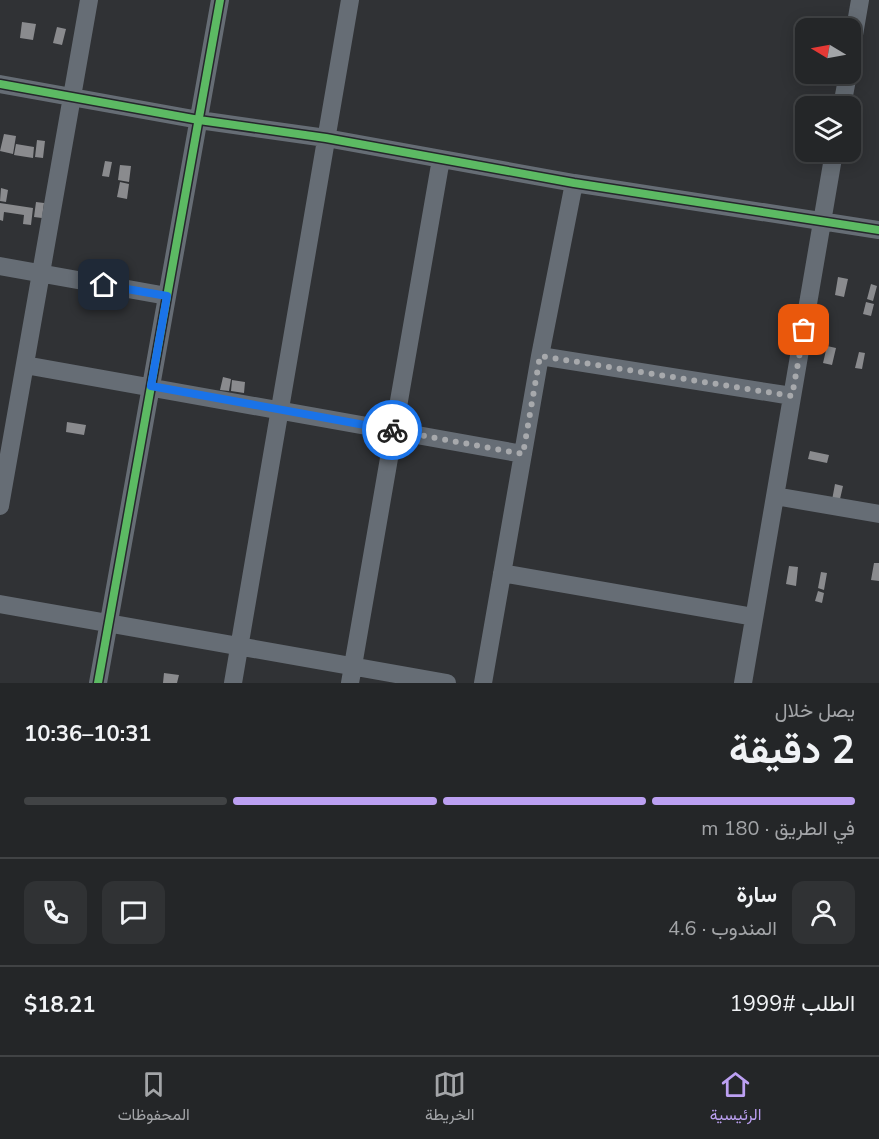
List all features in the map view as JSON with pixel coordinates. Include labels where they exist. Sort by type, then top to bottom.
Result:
[{"type":"street","points":[[1,494],[89,0]]},
{"type":"street","points":[[98,683],[220,0]]},
{"type":"street","points":[[233,683],[350,0]]},
{"type":"street","points":[[857,18],[860,0]]},
{"type":"street","points":[[0,84],[200,120],[326,138],[574,183],[879,230]]},
{"type":"street","points":[[352,675],[441,159]]},
{"type":"street","points":[[743,683],[832,162]]},
{"type":"street","points":[[483,683],[540,356],[574,183]]},
{"type":"street","points":[[0,266],[167,296]]},
{"type":"street","points":[[540,356],[792,396]]},
{"type":"street","points":[[25,365],[523,454]]},
{"type":"street","points":[[775,496],[879,514]]},
{"type":"street","points":[[502,573],[754,617]]},
{"type":"street","points":[[0,604],[240,646],[352,675],[447,683]]},
{"type":"building","points":[[22,22],[36,24],[33,40],[20,38]]},
{"type":"building","points":[[57,27],[66,29],[62,45],[53,43]]},
{"type":"building","points":[[4,134],[16,136],[13,154],[0,151]]},
{"type":"building","points":[[37,140],[45,141],[43,158],[35,157]]},
{"type":"building","points":[[16,144],[34,147],[33,158],[14,155]]},
{"type":"building","points":[[105,161],[112,162],[109,177],[102,176]]},
{"type":"building","points":[[120,165],[131,166],[129,182],[118,180]]},
{"type":"building","points":[[120,182],[129,184],[127,199],[117,197]]},
{"type":"building","points":[[1,188],[8,190],[6,202],[0,201]]},
{"type":"building","points":[[36,202],[44,203],[42,218],[34,217]]},
{"type":"building","points":[[0,203],[33,208],[31,225],[23,224],[24,215],[4,212],[3,221],[0,220]]},
{"type":"building","points":[[838,277],[848,279],[844,297],[835,295]]},
{"type":"building","points":[[871,284],[877,286],[873,301],[867,299]]},
{"type":"building","points":[[866,302],[874,304],[871,316],[863,314]]},
{"type":"building","points":[[827,346],[836,348],[832,365],[823,363]]},
{"type":"building","points":[[859,352],[865,353],[862,369],[855,368]]},
{"type":"building","points":[[223,377],[231,379],[229,391],[220,390]]},
{"type":"building","points":[[232,380],[245,382],[244,393],[231,391]]},
{"type":"building","points":[[67,422],[86,425],[84,435],[66,432]]},
{"type":"building","points":[[810,451],[829,455],[827,463],[808,459]]},
{"type":"building","points":[[835,484],[843,486],[837,512],[830,511]]},
{"type":"building","points":[[874,563],[879,563],[879,581],[871,580]]},
{"type":"building","points":[[789,566],[798,567],[796,586],[786,584]]},
{"type":"building","points":[[821,572],[827,573],[824,590],[818,588]]},
{"type":"building","points":[[818,591],[824,593],[822,603],[815,601]]},
{"type":"building","points":[[164,673],[179,675],[177,683],[163,683]]},
{"type":"cycle path","points":[[98,683],[220,0]]},
{"type":"cycle path","points":[[0,84],[199,120],[326,138],[574,183],[879,230]]},
{"type":"way so far","points":[[392,430],[523,454],[540,356],[792,396],[804,330]]},
{"type":"route","points":[[104,285],[167,296],[151,386],[392,430]]}]
